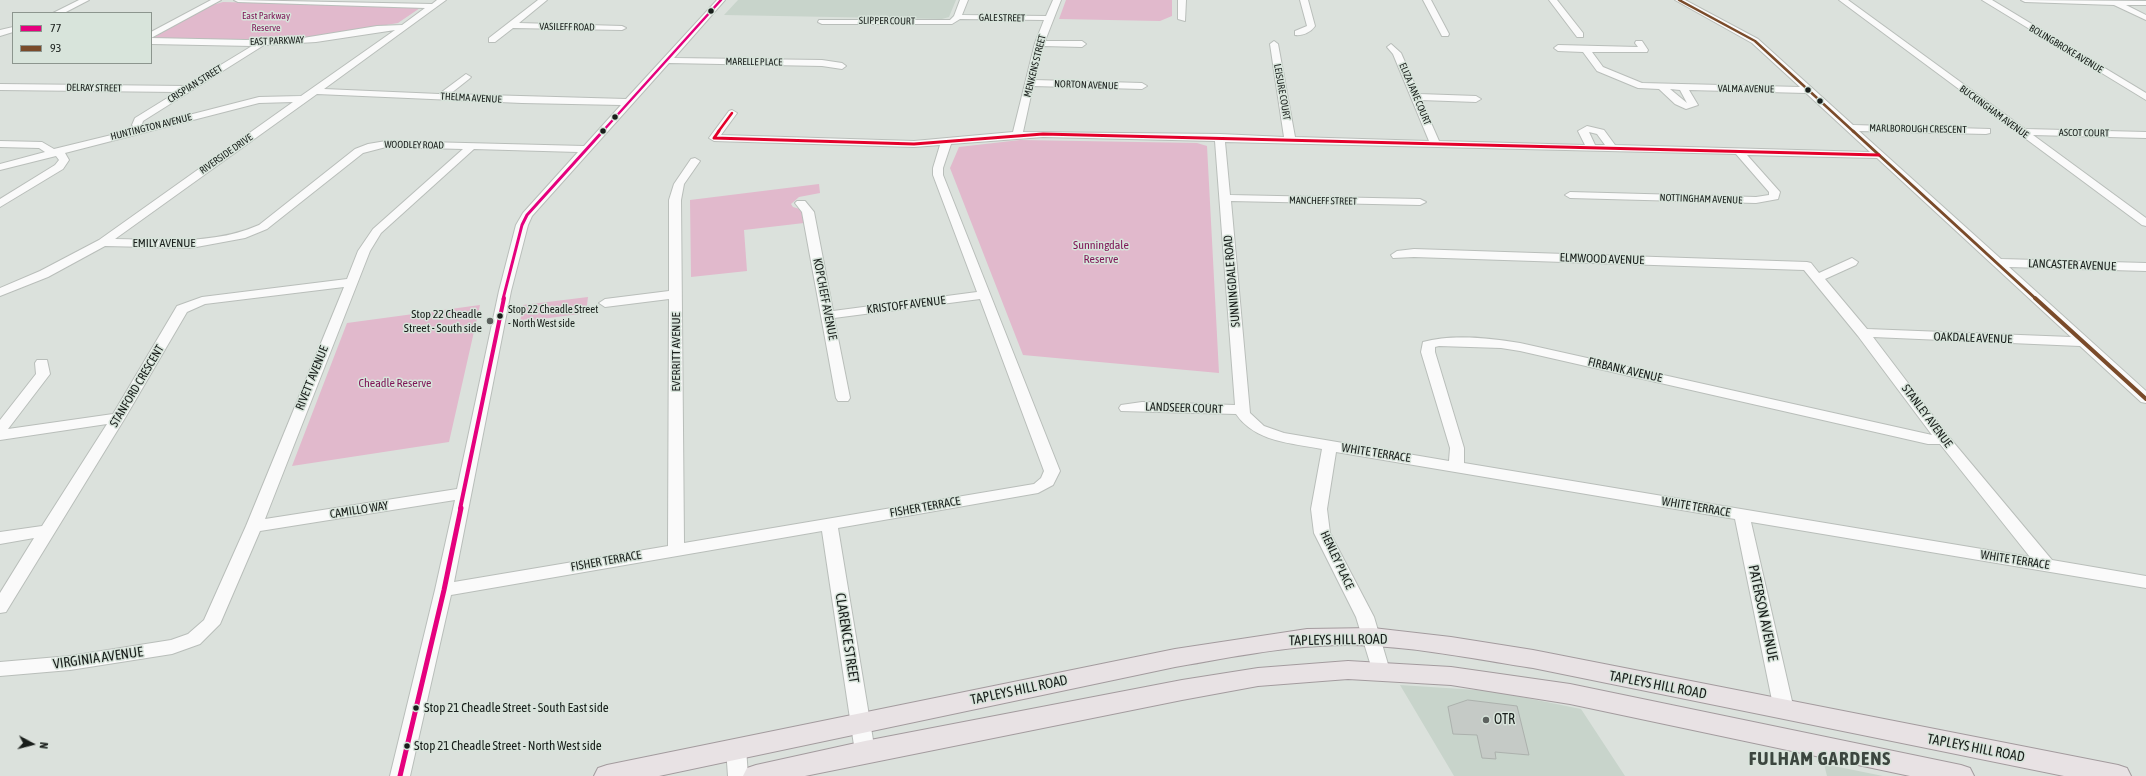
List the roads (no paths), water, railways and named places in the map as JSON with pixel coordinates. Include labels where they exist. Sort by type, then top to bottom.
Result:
[{"type":"main road","name":"TAPLEYS HILL ROAD","points":[[607,776],[1175,658],[1251,645],[1307,638],[1373,637],[1451,646],[1533,660],[2118,776]]},
{"type":"main road","points":[[756,776],[865,752],[1258,677],[1316,671],[1381,670],[1451,676],[1570,694],[1961,776]]},
{"type":"street","points":[[59,12],[85,0]]},
{"type":"street","points":[[152,34],[217,0]]},
{"type":"street","points":[[238,0],[438,3]]},
{"type":"street","points":[[492,40],[543,0]]},
{"type":"street","points":[[400,776],[444,590],[505,291],[522,225],[527,214],[721,0]]},
{"type":"street","points":[[954,19],[964,0]]},
{"type":"street","name":"MENKENS STREET","points":[[1018,134],[1039,43],[1047,18],[1056,0]]},
{"type":"street","points":[[1182,0],[1182,19]]},
{"type":"street","points":[[1298,33],[1308,30],[1312,26],[1304,0]]},
{"type":"street","points":[[1427,0],[1445,34]]},
{"type":"street","points":[[1553,0],[1580,35]]},
{"type":"street","points":[[1679,0],[1755,41],[2146,399]]},
{"type":"street","name":"BUCKINGHAM AVENUE","points":[[1843,0],[2146,223]]},
{"type":"street","name":"BOLINGBROKE AVENUE","points":[[1986,0],[2146,97]]},
{"type":"street","points":[[2025,0],[2146,3]]},
{"type":"street","points":[[2115,2],[2146,18]]},
{"type":"street","name":"RIVERSIDE DRIVE","points":[[0,292],[44,274],[103,242],[304,99],[402,27],[438,3]]},
{"type":"street","name":"GALE STREET","points":[[954,19],[1047,18]]},
{"type":"street","name":"SLIPPER COURT","points":[[822,22],[954,19]]},
{"type":"street","name":"VASILEFF ROAD","points":[[512,25],[622,28]]},
{"type":"street","name":"EAST PARKWAY","points":[[152,41],[262,43],[305,41],[369,29],[402,27]]},
{"type":"street","points":[[0,33],[12,30]]},
{"type":"street","name":"CRISPIAN STREET","points":[[143,129],[137,125],[138,120],[262,43]]},
{"type":"street","points":[[1039,43],[1082,44]]},
{"type":"street","name":"LEISURE COURT","points":[[1274,44],[1290,140]]},
{"type":"street","name":"ELIZA JANE COURT","points":[[1390,47],[1397,53],[1436,144]]},
{"type":"street","points":[[1558,48],[1586,50],[1600,48],[1644,49]]},
{"type":"street","name":"VALMA AVENUE","points":[[1586,50],[1600,69],[1641,86],[1808,90]]},
{"type":"street","name":"MARELLE PLACE","points":[[666,60],[822,64],[842,66]]},
{"type":"street","points":[[442,96],[466,77]]},
{"type":"street","name":"NORTON AVENUE","points":[[1030,83],[1142,86]]},
{"type":"street","name":"DELRAY STREET","points":[[0,87],[188,89]]},
{"type":"street","points":[[1662,87],[1678,102],[1686,106],[1693,105],[1683,88]]},
{"type":"street","name":"THELMA AVENUE","points":[[314,91],[627,102]]},
{"type":"street","points":[[1416,97],[1476,98]]},
{"type":"street","name":"HUNTINGTON AVENUE","points":[[0,167],[258,100],[304,99]]},
{"type":"street","points":[[732,113],[714,138],[914,144],[946,143],[1018,134],[1220,137],[1879,155]]},
{"type":"street","name":"MARLBOROUGH CRESCENT","points":[[1849,128],[1986,131]]},
{"type":"street","points":[[1592,148],[1583,131],[1587,129],[1600,132],[1612,148]]},
{"type":"street","name":"ASCOT COURT","points":[[2022,132],[2146,135]]},
{"type":"street","name":"SUNNINGDALE ROAD","points":[[1220,137],[1246,417]]},
{"type":"street","name":"FISHER TERRACE","points":[[444,590],[1038,488],[1048,481],[1052,471],[938,175],[938,168],[946,143]]},
{"type":"street","points":[[0,144],[42,145],[55,152],[64,160],[59,167],[0,204]]},
{"type":"street","name":"WOODLEY ROAD","points":[[224,239],[244,235],[263,227],[364,148],[386,144],[585,149]]},
{"type":"street","name":"RIVETT AVENUE","points":[[194,639],[211,624],[254,526],[350,282],[364,251],[377,231],[472,146]]},
{"type":"street","name":"NOTTINGHAM AVENUE","points":[[1570,195],[1756,200],[1767,200],[1774,197],[1775,192],[1739,152]]},
{"type":"street","name":"EVERRITT AVENUE","points":[[676,549],[675,200],[679,184],[695,161]]},
{"type":"street","name":"MANCHEFF STREET","points":[[1226,198],[1420,202]]},
{"type":"street","name":"KOPCHEFF AVENUE","points":[[801,203],[808,212],[843,398]]},
{"type":"street","name":"EMILY AVENUE","points":[[103,242],[168,245],[224,239]]},
{"type":"street","name":"ELMWOOD AVENUE","points":[[1397,255],[1422,253],[1807,266]]},
{"type":"street","points":[[1818,278],[1852,262]]},
{"type":"street","name":"LANCASTER AVENUE","points":[[1998,263],[2146,267]]},
{"type":"street","name":"STANLEY AVENUE","points":[[1807,266],[1863,334],[1944,440],[2047,566]]},
{"type":"street","name":"STANFORD CRESCENT","points":[[0,607],[118,418],[182,309],[202,301],[350,282]]},
{"type":"street","points":[[605,303],[676,294]]},
{"type":"street","name":"KRISTOFF AVENUE","points":[[828,315],[983,295]]},
{"type":"street","name":"OAKDALE AVENUE","points":[[1863,334],[2084,342]]},
{"type":"street","name":"FIRBANK AVENUE","points":[[1456,467],[1457,448],[1428,352],[1428,345],[1438,342],[1501,344],[1520,347],[1928,439],[1944,440]]},
{"type":"street","points":[[0,430],[43,374],[42,363]]},
{"type":"street","name":"LANDSEER COURT","points":[[1126,408],[1142,406],[1246,417]]},
{"type":"street","name":"WHITE TERRACE","points":[[1246,417],[1261,431],[1330,446],[2146,582]]},
{"type":"street","points":[[0,435],[118,418]]},
{"type":"street","name":"HENLEY PLACE","points":[[1330,446],[1319,509],[1322,533],[1365,616],[1373,637],[1381,670]]},
{"type":"street","name":"CAMILLO WAY","points":[[254,526],[464,493]]},
{"type":"street","name":"PATERSON AVENUE","points":[[1742,515],[1784,710]]},
{"type":"street","name":"CLARENCE STREET","points":[[829,524],[865,752]]},
{"type":"street","points":[[0,538],[47,531]]},
{"type":"street","name":"VIRGINIA AVENUE","points":[[0,669],[70,664],[172,647],[194,639]]},
{"type":"street","points":[[736,748],[738,776]]},
{"type":"place","name":"Stop 22 Cheadle Street - North West side","points":[[500,316]]},
{"type":"place","name":"Stop 22 Cheadle Street - South side","points":[[490,321]]},
{"type":"place","name":"Stop 21 Cheadle Street - South East side","points":[[416,708]]},
{"type":"place","name":"OTR","points":[[1486,720]]},
{"type":"place","name":"Stop 21 Cheadle Street - North West side","points":[[407,746]]},
{"type":"district","name":"FULHAM GARDENS","points":[[1820,759]]},
{"type":"park label","name":"East Parkway Reserve","points":[[266,22]]},
{"type":"park label","name":"Sunningdale Reserve","points":[[1101,252]]},
{"type":"park label","name":"Cheadle Reserve","points":[[395,383]]}]
